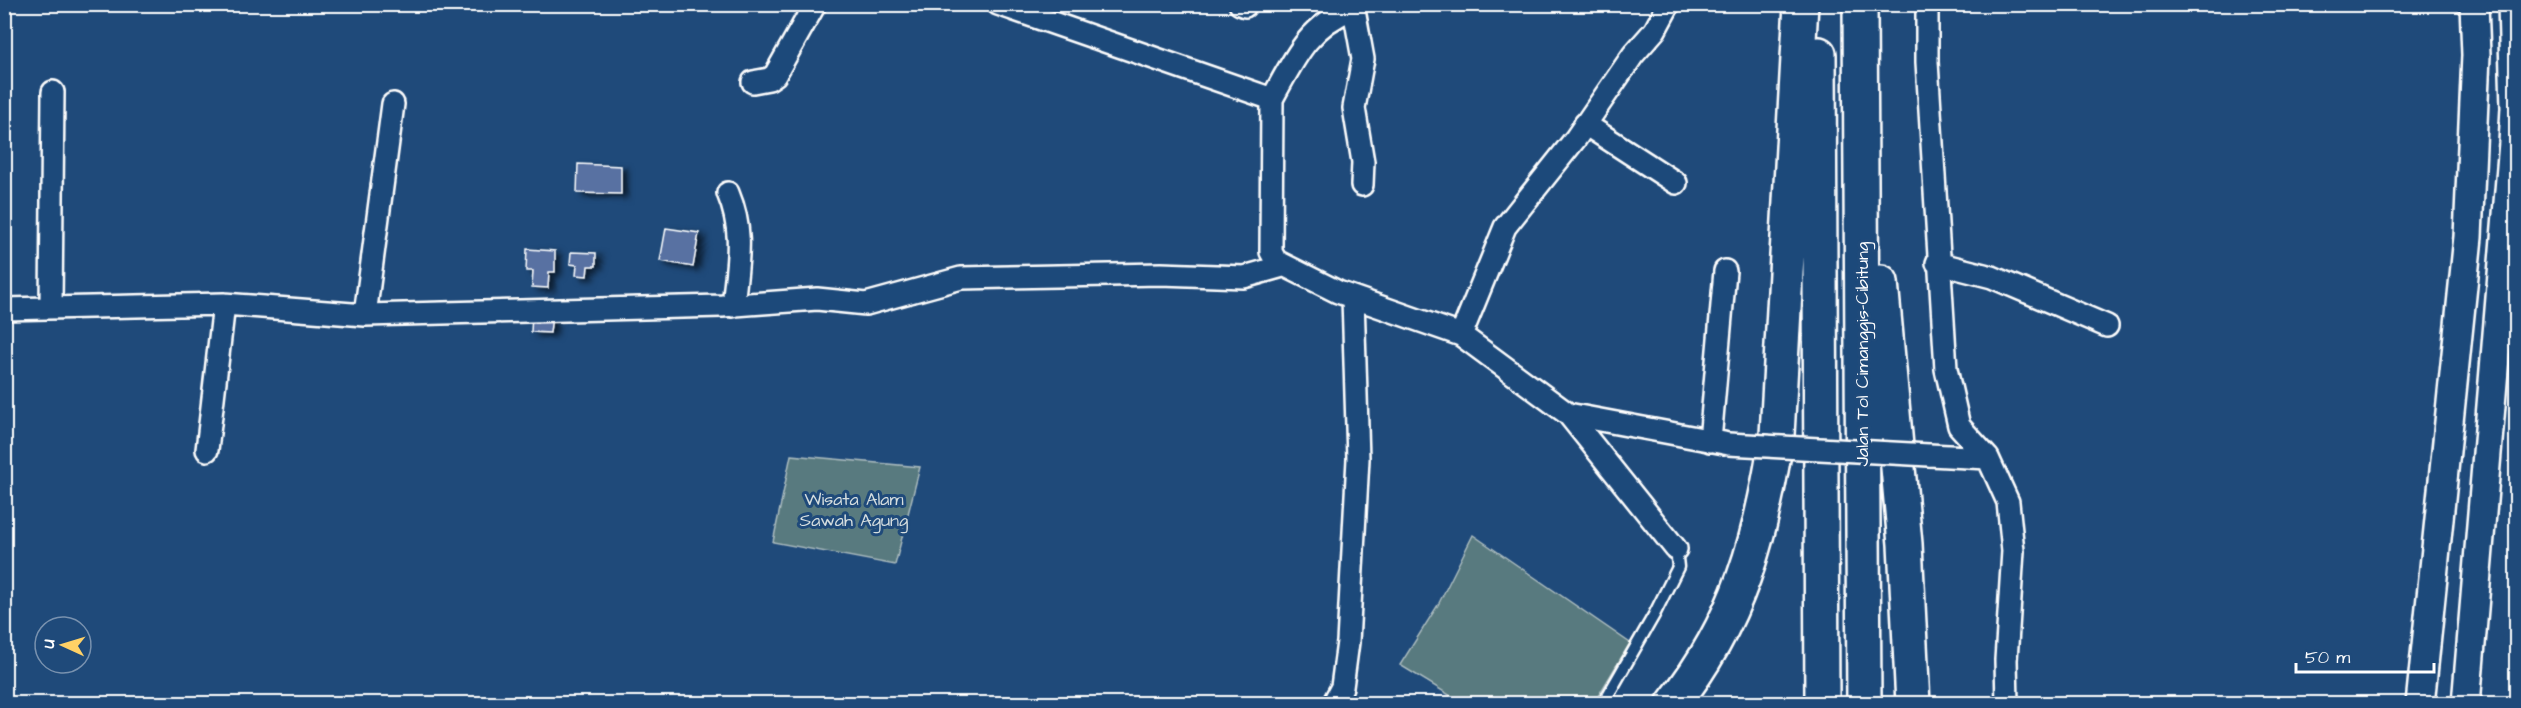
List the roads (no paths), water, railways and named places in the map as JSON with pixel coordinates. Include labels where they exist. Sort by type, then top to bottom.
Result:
[{"type":"highway","points":[[1673,704],[1701,669],[1731,613],[1751,560],[1766,503],[1777,435],[1801,4]]},
{"type":"highway","points":[[1819,4],[1822,704]]},
{"type":"highway","name":"Jalan Tol Cimanggis–Cibitung","points":[[1860,4],[1864,704]]},
{"type":"highway","points":[[1860,53],[1905,544],[1913,704]]},
{"type":"street","points":[[753,82],[769,79],[774,75],[815,4]]},
{"type":"street","points":[[998,4],[1272,99]]},
{"type":"street","points":[[1461,335],[1505,227],[1586,124],[1633,55],[1656,30],[1669,4]]},
{"type":"street","points":[[1927,4],[1927,62],[1937,263],[1946,369],[1959,426],[1988,458],[2008,502],[2013,551],[2006,660],[2007,704]]},
{"type":"street","points":[[2420,704],[2468,237],[2476,55],[2474,4]]},
{"type":"street","points":[[2466,704],[2515,143],[2512,4]]},
{"type":"street","points":[[1362,185],[1363,162],[1354,108],[1363,59],[1353,7],[1325,21],[1310,38],[1272,99],[1271,252],[1276,261],[1282,266],[1353,298],[1461,335],[1568,414],[1676,549]]},
{"type":"street","points":[[51,306],[53,92]]},
{"type":"street","points":[[365,315],[393,104]]},
{"type":"street","points":[[1586,124],[1676,183]]},
{"type":"street","points":[[728,193],[738,217],[740,232],[733,306]]},
{"type":"street","points":[[1937,263],[1992,277],[2107,326]]},
{"type":"street","points":[[4,309],[51,306],[224,304],[365,315],[733,306],[817,299],[866,304],[961,278],[1161,274],[1244,277],[1282,266]]},
{"type":"street","points":[[1719,442],[1725,271]]},
{"type":"street","points":[[1333,704],[1342,687],[1348,642],[1358,459],[1353,298]]},
{"type":"street","points":[[207,450],[224,304]]},
{"type":"street","points":[[1568,414],[1719,442],[1988,458]]},
{"type":"lane","points":[[1604,704],[1678,567],[1676,549]]},
{"type":"park label","name":"Wisata Alam Sawah Agung","points":[[854,509]]}]
